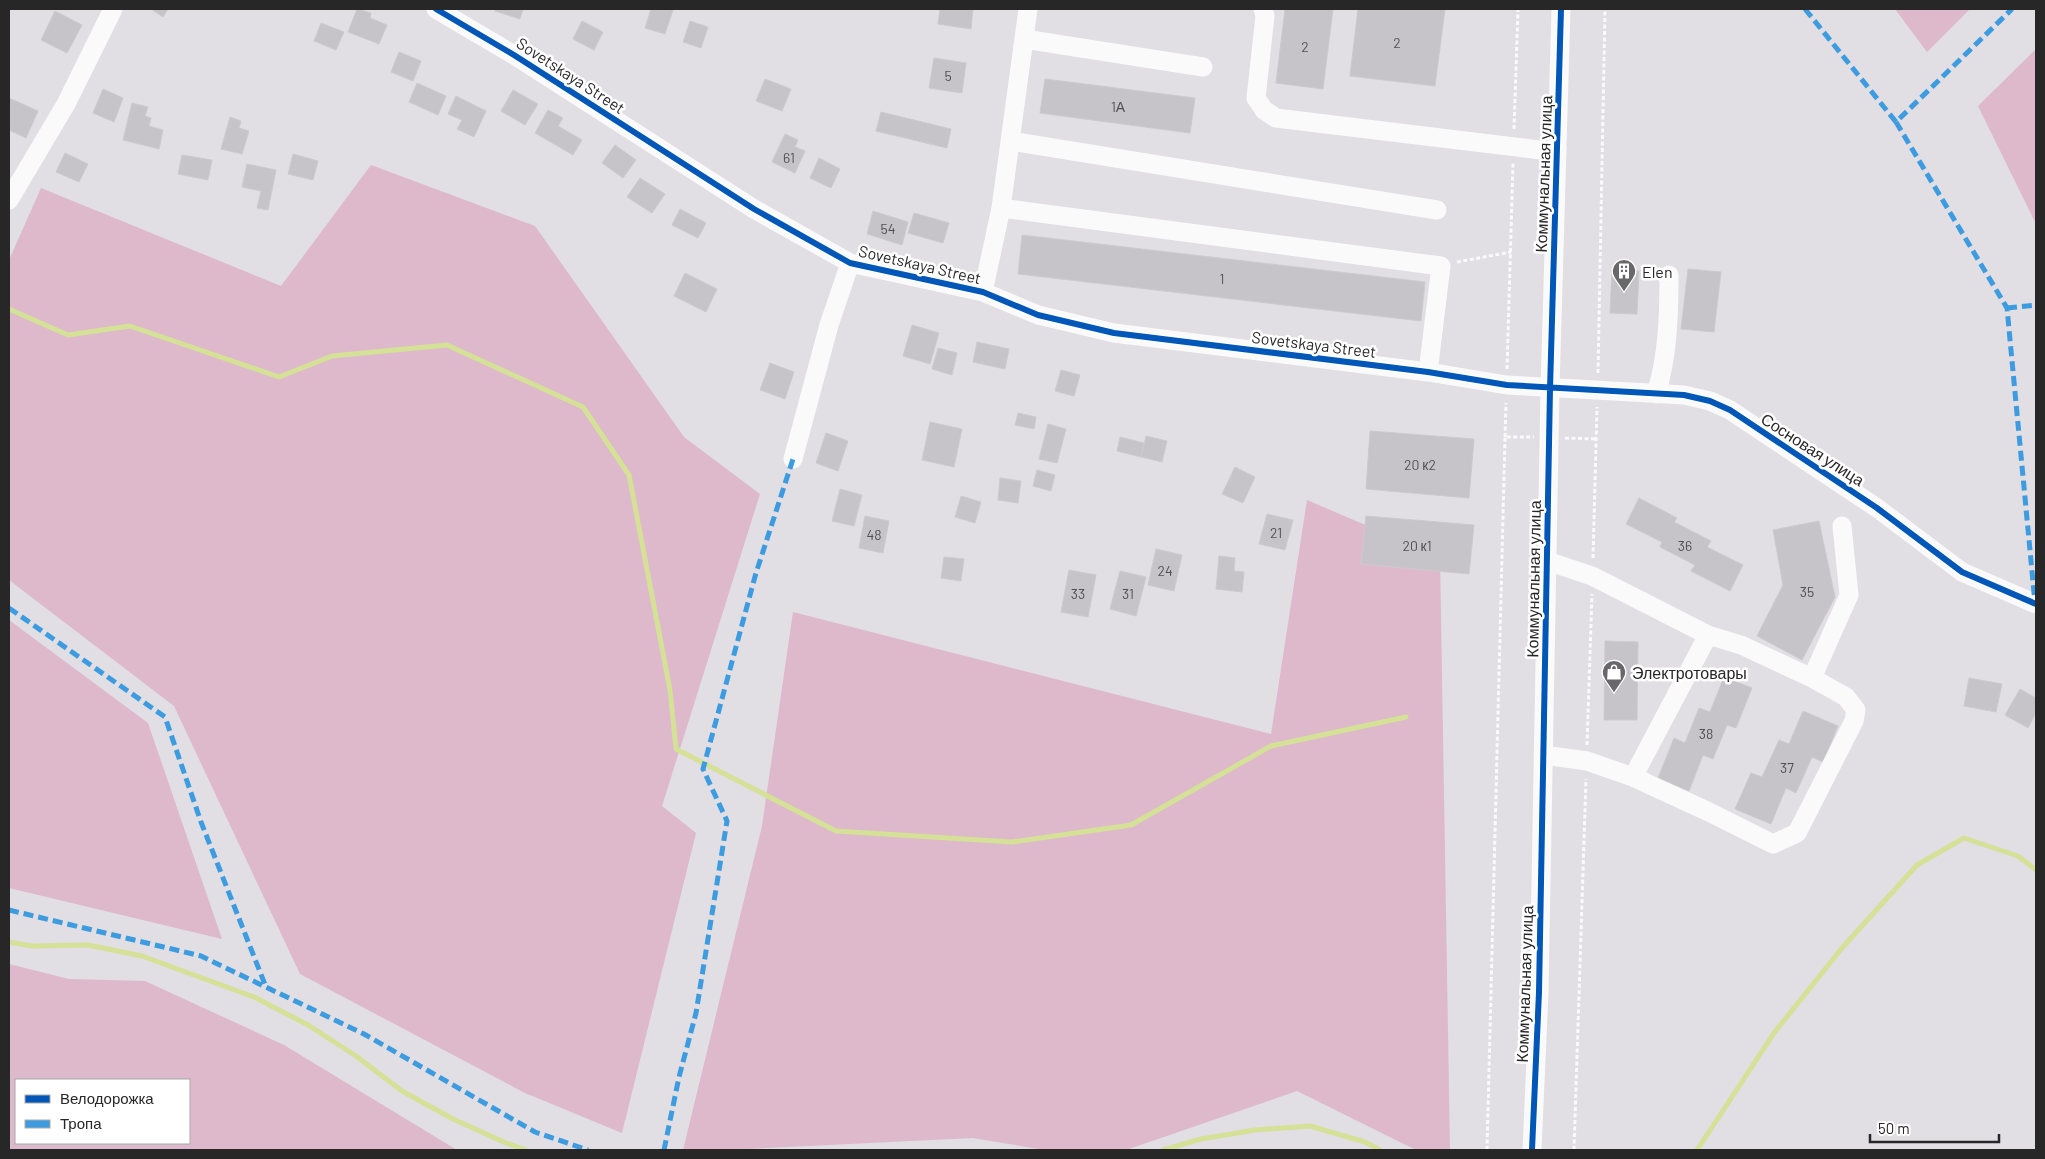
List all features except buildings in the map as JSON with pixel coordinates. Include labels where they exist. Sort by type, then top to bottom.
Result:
[{"type":"street","points":[[9,200],[66,104],[113,9]]},
{"type":"street","name":"Sovetskaya Street","points":[[436,9],[514,55],[754,209],[850,263],[983,292],[1038,315],[1114,333],[1428,372],[1507,385],[1550,388]]},
{"type":"street","points":[[983,292],[1001,208],[1028,9]]},
{"type":"street","points":[[1263,9],[1265,16],[1256,98],[1264,110],[1276,118],[1558,152]]},
{"type":"street","name":"Коммунальная улица","points":[[1532,1150],[1539,992],[1550,388],[1561,9]]},
{"type":"street","points":[[1024,39],[1203,67]]},
{"type":"street","points":[[1010,141],[1437,210]]},
{"type":"street","points":[[1001,208],[1441,266],[1428,372]]},
{"type":"street","points":[[793,458],[829,325],[850,263]]},
{"type":"street","points":[[1656,394],[1661,378],[1669,321],[1669,275]]},
{"type":"street","name":"Сосновая улица","points":[[1550,388],[1684,395],[1730,410],[1877,508],[1962,572],[2036,604]]},
{"type":"street","points":[[1812,678],[1849,595],[1842,526]]},
{"type":"street","points":[[1544,755],[1587,761],[1633,777],[1773,844],[1797,833],[1854,721],[1856,710],[1846,697],[1812,678],[1741,645],[1708,635],[1592,576],[1547,561]]},
{"type":"street","points":[[1633,777],[1708,635]]},
{"type":"path","points":[[1514,135],[1518,9]]},
{"type":"path","points":[[1487,1150],[1513,155]]},
{"type":"path","points":[[1441,266],[1510,252]]},
{"type":"path","points":[[1505,437],[1596,438]]},
{"type":"shaded area","points":[[1895,9],[1970,9],[1927,52]]},
{"type":"shaded area","points":[[2036,49],[2036,224],[1978,106]]},
{"type":"shaded area","points":[[371,165],[535,226],[684,437],[760,494],[662,806],[696,833],[622,1133],[525,1093],[300,974],[174,706],[9,580],[9,260],[41,188],[281,286]]},
{"type":"shaded area","points":[[1307,500],[1440,557],[1450,1150],[1416,1150],[1297,1091],[1126,1150],[1044,1150],[973,1138],[727,1150],[683,1150],[762,826],[793,612],[1271,734]]},
{"type":"shaded area","points":[[9,620],[148,723],[222,939],[9,888]]},
{"type":"shaded area","points":[[9,964],[69,979],[145,981],[284,1045],[457,1150],[9,1150]]},
{"type":"waterway","points":[[9,309],[68,335],[130,326],[279,377],[332,356],[447,345],[583,407],[629,475],[670,690],[676,749],[836,831],[1012,842],[1131,825],[1271,746],[1406,717]]},
{"type":"waterway","points":[[1697,1150],[1774,1033],[1842,948],[1917,865],[1964,838],[2018,856],[2036,870]]},
{"type":"waterway","points":[[9,942],[32,946],[88,945],[142,956],[254,997],[308,1025],[356,1056],[402,1091],[453,1119],[526,1150]]},
{"type":"waterway","points":[[1163,1150],[1201,1139],[1255,1130],[1310,1126],[1365,1142],[1380,1150]]},
{"type":"marked path","points":[[1805,9],[1896,122],[2012,9]]},
{"type":"marked path","points":[[1896,122],[2007,308],[2035,603]]},
{"type":"marked path","points":[[2007,308],[2036,305]]},
{"type":"marked path","points":[[664,1150],[679,1077],[696,1013],[727,821],[703,769],[756,573],[793,459]]},
{"type":"marked path","points":[[9,608],[165,717],[201,822],[266,987]]},
{"type":"marked path","points":[[9,910],[201,956],[364,1034],[535,1132],[588,1150]]},
{"type":"cycle path","points":[[436,9],[514,55],[754,209],[850,263],[983,292],[1038,315],[1114,333],[1428,372],[1507,385],[1684,395],[1710,401],[1730,410],[1877,508],[1962,572],[2036,604]]},
{"type":"cycle path","points":[[1532,1150],[1539,992],[1550,389],[1561,9]]},
{"type":"place","name":"Elen","points":[[1624,292]]},
{"type":"place","name":"Электротовары","points":[[1614,693]]}]
